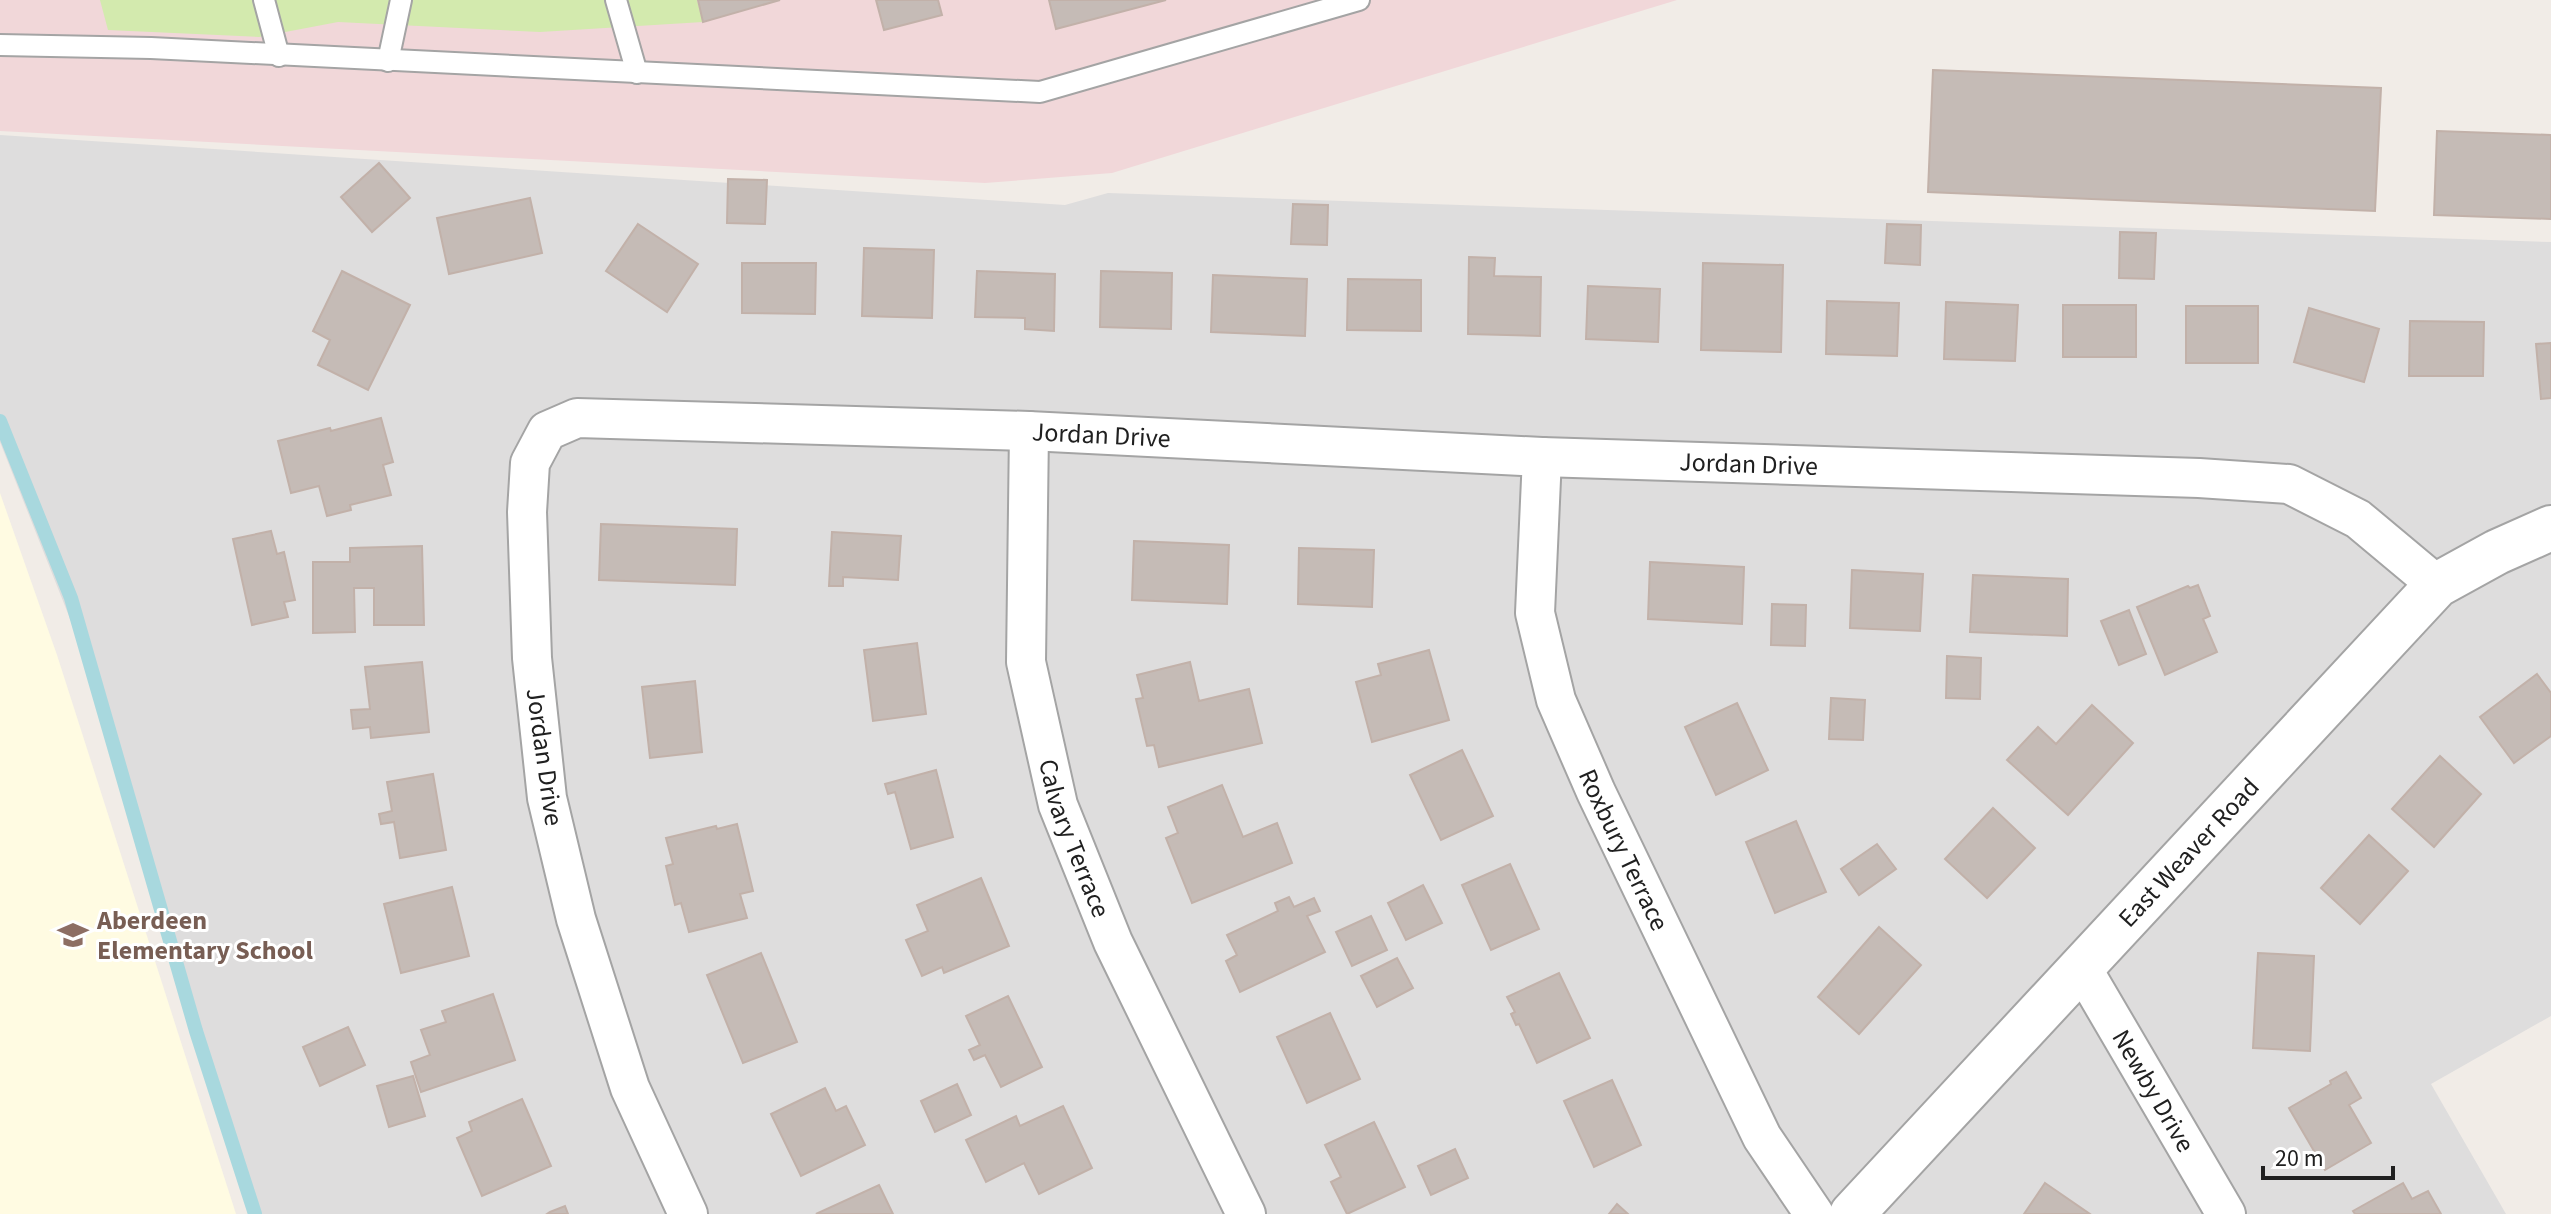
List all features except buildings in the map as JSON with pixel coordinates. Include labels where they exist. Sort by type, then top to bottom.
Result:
[{"type":"street","name":"Jordan Drive","points":[[688,1214],[630,1088],[576,919],[547,798],[532,658],[527,512],[530,463],[547,431],[577,418],[1029,431],[1542,457],[2289,484],[2358,519],[2437,585]]},
{"type":"street","name":"Calvary Terrace","points":[[1029,431],[1026,662],[1058,805],[1113,942],[1246,1214]]},
{"type":"street","name":"Roxbury Terrace","points":[[1542,457],[1535,613],[1556,700],[1596,792],[1762,1137],[1814,1214]]},
{"type":"street","name":"East Weaver Road","points":[[1852,1214],[2437,585],[2497,552],[2551,528]]},
{"type":"street","name":"Newby Drive","points":[[2082,968],[2226,1214]]},
{"type":"lane","points":[[264,0],[279,56]]},
{"type":"lane","points":[[388,61],[401,0]]},
{"type":"lane","points":[[616,0],[637,73]]},
{"type":"lane","points":[[0,45],[151,48],[1040,92],[1359,0]]},
{"type":"shaded area","points":[[0,0],[1677,0],[1112,173],[985,183],[0,131]]},
{"type":"shaded area","points":[[0,135],[1065,205],[1108,193],[2551,242],[2551,1016],[2431,1084],[2506,1214],[250,1214],[82,649],[0,442]]},
{"type":"shaded area","name":"Aberdeen Elementary School","points":[[0,493],[57,655],[236,1214],[0,1214]]},
{"type":"green space","points":[[100,0],[697,0],[703,22],[540,32],[338,22],[259,37],[108,30]]},
{"type":"waterway","points":[[0,421],[71,598],[196,1031],[255,1214]]},
{"type":"place","name":"Aberdeen Elementary School","points":[[73,935]]}]
